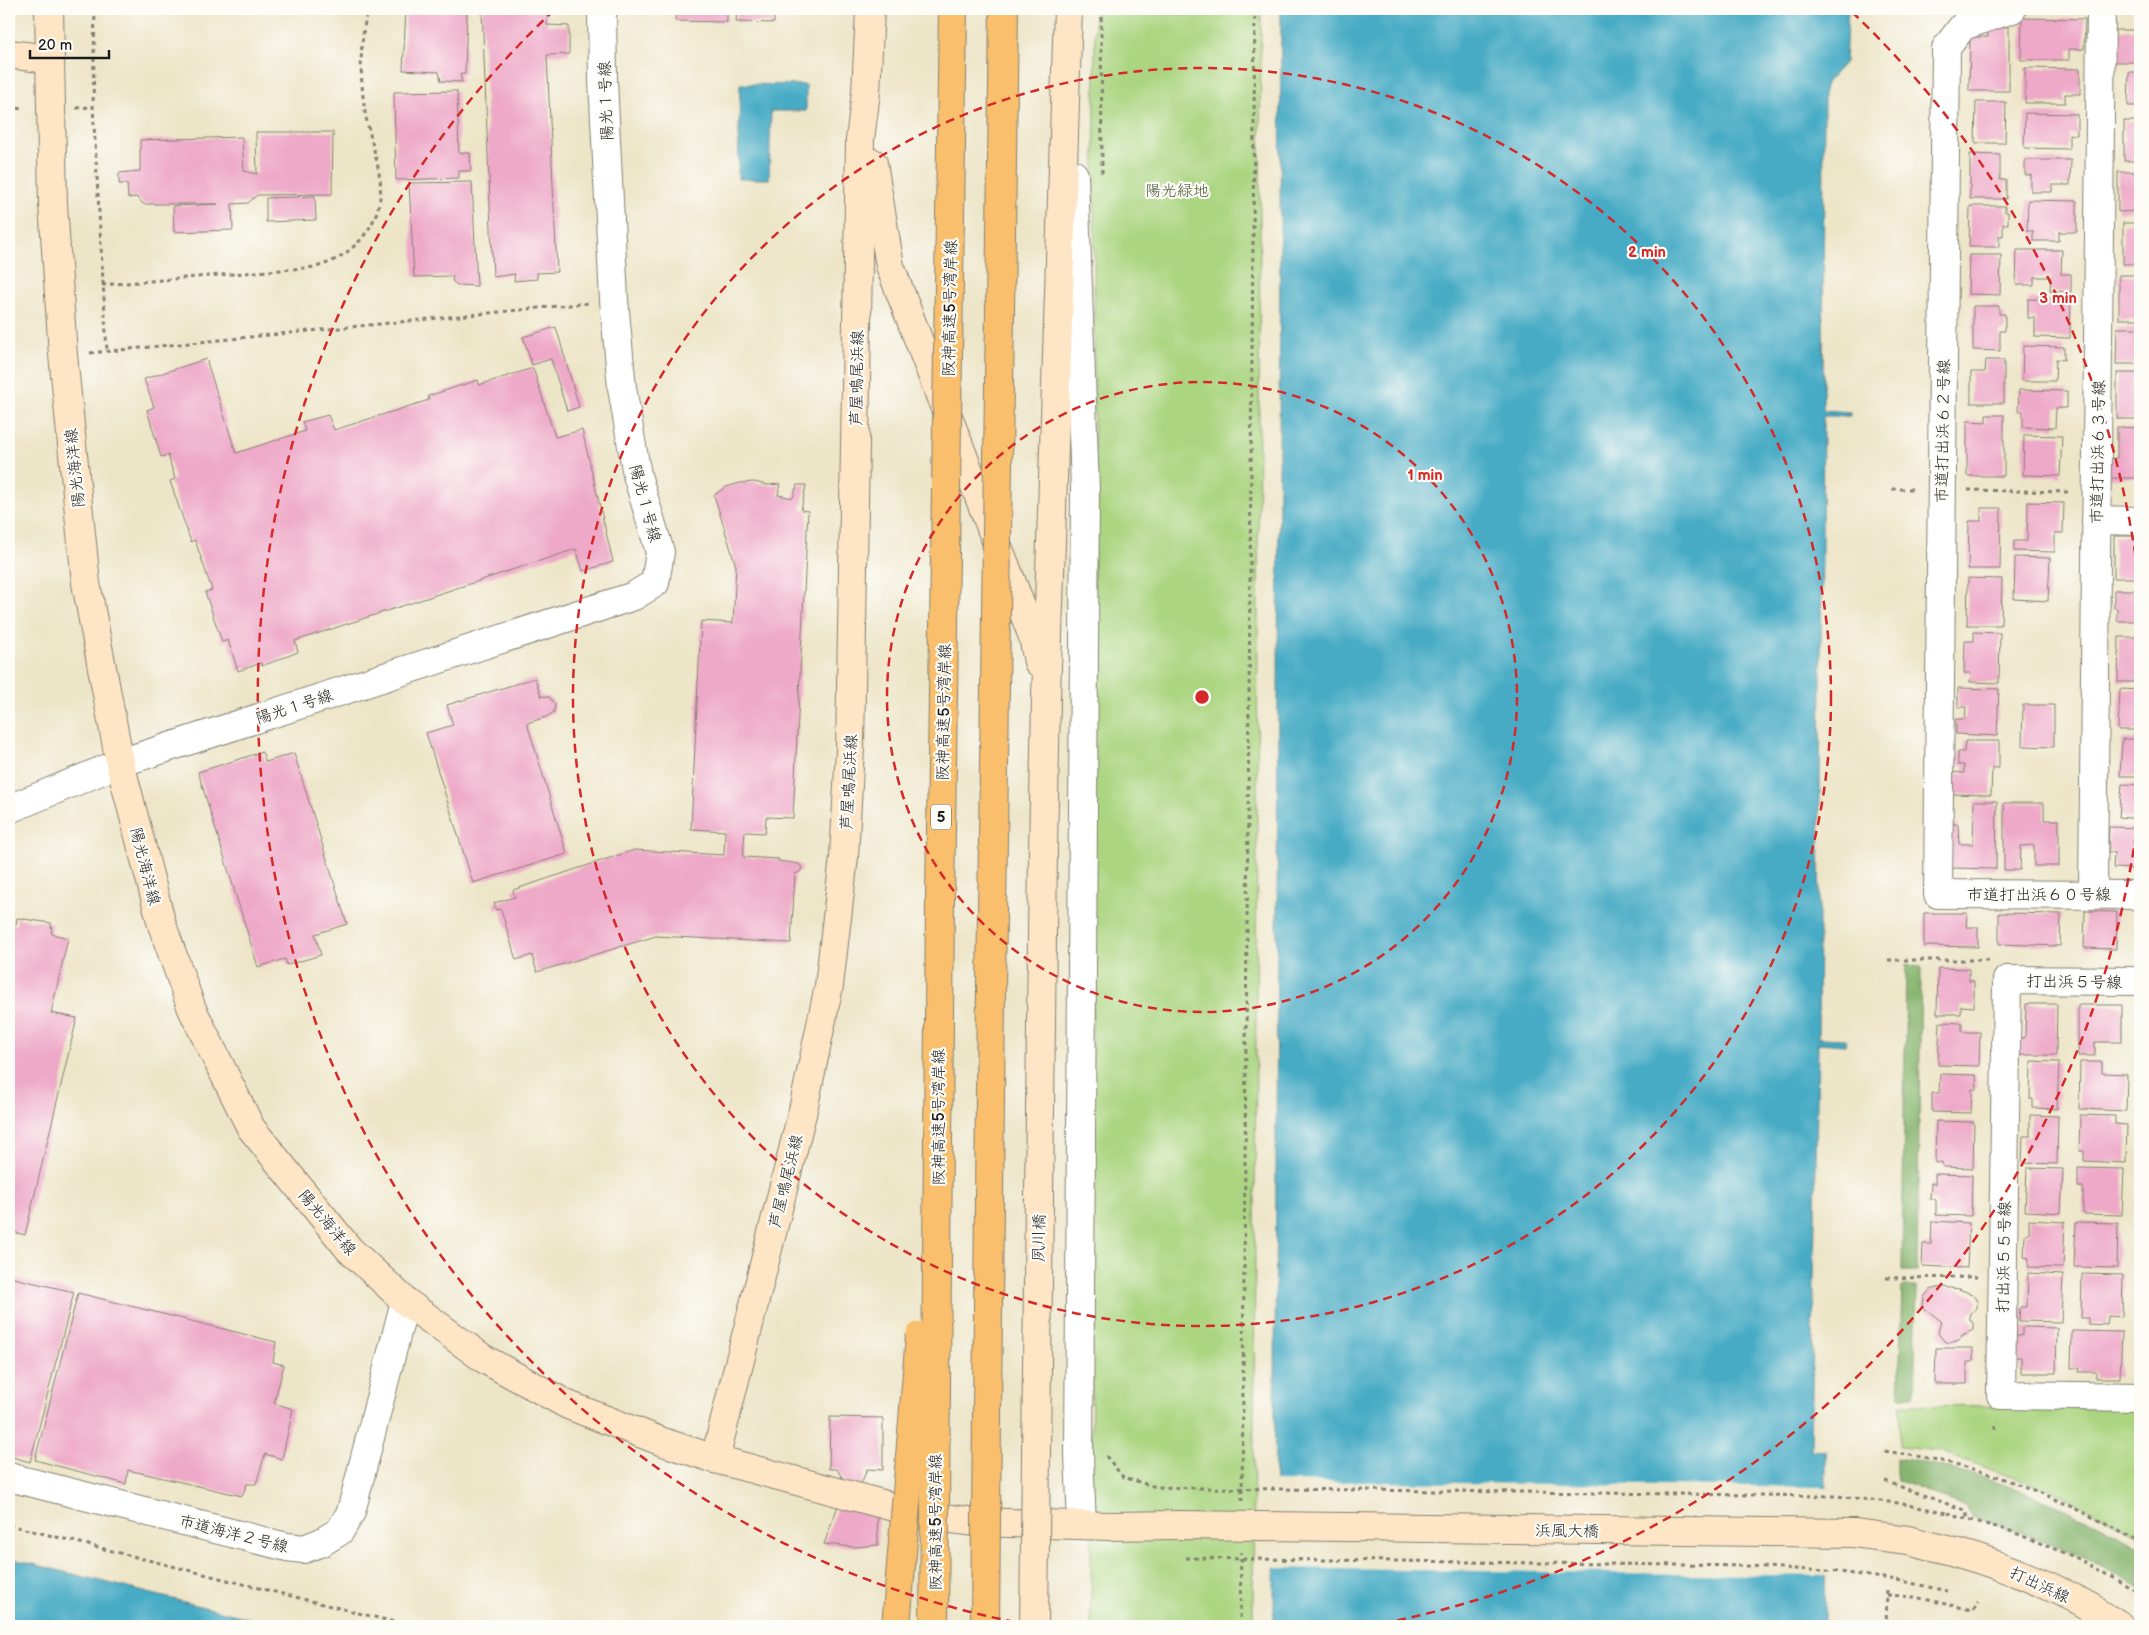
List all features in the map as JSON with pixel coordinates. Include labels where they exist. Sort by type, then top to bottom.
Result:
[{"type":"highway","name":"阪神高速5号湾岸線","points":[[934,1626],[940,900],[953,9]]},
{"type":"highway","points":[[985,1626],[1004,9]]},
{"type":"highway","points":[[896,1626],[919,1352],[928,1023],[940,900]]},
{"type":"main road","name":"陽光海洋線","points":[[49,9],[48,59],[53,204],[63,355],[86,583],[120,763],[162,925],[192,1009],[251,1128],[349,1249],[405,1301],[484,1360],[568,1405],[662,1442],[714,1459],[928,1516],[976,1522],[1082,1525]]},
{"type":"main road","name":"芦屋鳴尾浜線","points":[[714,1459],[803,1110],[829,986],[844,857],[850,749],[860,140],[866,92],[870,9]]},
{"type":"main road","name":"芦屋鳴尾浜線","points":[[1043,851],[1046,698],[1068,9]]},
{"type":"main road","points":[[9,54],[48,59]]},
{"type":"main road","name":"芦屋鳴尾浜線","points":[[866,92],[875,184],[890,266],[1033,637],[1046,698]]},
{"type":"main road","name":"夙川橋","points":[[1034,1626],[1043,851]]},
{"type":"main road","name":"浜風大橋","points":[[1082,1525],[1854,1533],[1908,1540],[1955,1552]]},
{"type":"main road","name":"打出浜線","points":[[1955,1552],[2021,1573],[2073,1598],[2121,1626]]},
{"type":"street","name":"陽光１号線","points":[[120,763],[634,596],[655,583],[660,552],[637,475],[622,388],[614,300],[603,80],[602,9]]},
{"type":"street","points":[[1068,9],[1085,490],[1079,1454],[1082,1525]]},
{"type":"street","name":"市道打出浜６２号線","points":[[1938,894],[1946,48],[1963,26],[2012,9]]},
{"type":"street","name":"市道打出浜６３号線","points":[[2094,894],[2101,9]]},
{"type":"street","points":[[2096,520],[2140,521]]},
{"type":"street","points":[[9,809],[120,763]]},
{"type":"street","name":"市道打出浜６０号線","points":[[1938,894],[2140,894]]},
{"type":"street","name":"打出浜５号線","points":[[2007,980],[2140,981]]},
{"type":"street","name":"打出浜５５号線","points":[[2007,980],[2001,1395],[2140,1397]]},
{"type":"street","name":"市道海洋２号線","points":[[9,1477],[287,1547],[304,1549],[322,1542],[340,1531],[351,1512],[405,1301]]},
{"type":"path","points":[[95,9],[93,107],[107,351]]},
{"type":"path","points":[[102,285],[316,267],[337,260],[355,247],[373,223],[380,194],[380,179],[362,87],[362,43],[368,9]]},
{"type":"path","points":[[1242,1506],[1255,9]]},
{"type":"path","points":[[63,355],[614,300]]},
{"type":"path","points":[[1892,489],[2097,492]]},
{"type":"path","points":[[1888,960],[2007,960],[2007,980]]},
{"type":"path","points":[[1886,1278],[2003,1277]]},
{"type":"path","points":[[1884,1451],[1938,1460],[2016,1483],[2098,1519],[2140,1543]]},
{"type":"path","points":[[1885,1481],[1964,1510],[1969,1519]]},
{"type":"path","points":[[1199,1488],[1836,1496],[1898,1503],[1946,1513],[2010,1532],[2077,1558],[2140,1593]]},
{"type":"path","points":[[9,1525],[410,1626]]},
{"type":"path","points":[[1240,1626],[1241,1546]]},
{"type":"path","points":[[1186,1558],[1750,1566],[1840,1572],[1896,1580],[1947,1591]]},
{"type":"path","points":[[1886,1626],[1887,1590]]},
{"type":"path","points":[[1887,1596],[1915,1597],[1972,1610],[1979,1602]]},
{"type":"green space","name":"陽光緑地","points":[[1095,9],[1261,9],[1253,1626],[1091,1626]]},
{"type":"green space","points":[[1906,965],[1921,966],[1917,1271],[1902,1271]]},
{"type":"green space","points":[[1902,1287],[1917,1287],[1914,1396],[1899,1396]]},
{"type":"green space","points":[[1901,1405],[2140,1408],[2140,1537],[2099,1514],[2049,1490],[1939,1451],[1899,1447]]},
{"type":"green space","points":[[1897,1458],[1930,1464],[1992,1481],[2052,1504],[2111,1532],[2140,1548],[2140,1588],[2083,1556],[2006,1527],[1972,1517],[1964,1506],[1897,1480]]},
{"type":"water","points":[[1281,9],[1848,9],[1845,62],[1826,83],[1824,90],[1823,410],[1850,412],[1850,416],[1823,416],[1818,1038],[1846,1039],[1845,1045],[1818,1043],[1811,1450],[1826,1451],[1825,1626],[1274,1626]]},
{"type":"water","points":[[740,84],[806,85],[806,111],[771,111],[769,179],[738,179]]},
{"type":"water","points":[[9,1558],[280,1626],[9,1626]]},
{"type":"pier","points":[[1272,1481],[1829,1487],[1828,1576],[1271,1568]]},
{"type":"building","points":[[406,9],[467,9],[465,74],[460,74],[462,82],[441,81],[439,72],[403,70]]},
{"type":"building","points":[[482,9],[547,9],[547,25],[569,26],[569,54],[547,55],[557,272],[537,273],[537,279],[514,281],[515,274],[493,277]]},
{"type":"building","points":[[676,9],[727,9],[727,22],[675,21]]},
{"type":"building","points":[[737,9],[774,9],[774,23],[736,22]]},
{"type":"building","points":[[2022,18],[2085,19],[2084,49],[2069,49],[2069,60],[2021,60]]},
{"type":"building","points":[[2009,27],[2009,91],[1969,91],[1970,37],[1988,37],[1988,28]]},
{"type":"building","points":[[2113,30],[2140,30],[2140,62],[2113,62]]},
{"type":"building","points":[[2025,68],[2080,69],[2080,94],[2065,94],[2065,103],[2025,103]]},
{"type":"building","points":[[2129,72],[2140,72],[2140,106],[2128,106]]},
{"type":"building","points":[[457,91],[459,153],[470,153],[471,171],[459,171],[459,178],[396,180],[394,92]]},
{"type":"building","points":[[1976,102],[2006,102],[2005,143],[1975,143]]},
{"type":"building","points":[[2025,113],[2077,114],[2077,135],[2069,134],[2069,149],[2024,148]]},
{"type":"building","points":[[2124,121],[2140,121],[2140,161],[2124,161]]},
{"type":"building","points":[[256,132],[333,132],[332,194],[257,195],[248,203],[232,204],[233,230],[174,232],[173,206],[218,204],[143,204],[137,197],[128,198],[127,184],[119,184],[119,173],[140,171],[140,140],[242,137],[244,171],[257,174]]},
{"type":"building","points":[[1970,154],[2000,155],[2000,180],[2006,180],[2006,199],[1970,199]]},
{"type":"building","points":[[2025,160],[2071,160],[2070,185],[2052,185],[2052,192],[2031,192],[2031,175],[2025,175]]},
{"type":"building","points":[[2118,172],[2140,172],[2140,211],[2118,212]]},
{"type":"building","points":[[472,182],[477,286],[457,285],[452,281],[453,276],[414,277],[409,183]]},
{"type":"building","points":[[315,196],[316,220],[266,222],[266,198]]},
{"type":"building","points":[[2028,200],[2077,201],[2077,232],[2059,232],[2059,241],[2033,241],[2033,231],[2027,231]]},
{"type":"building","points":[[1970,206],[2005,206],[2005,212],[2008,212],[2008,224],[2003,224],[2003,236],[1999,236],[1999,247],[1969,247]]},
{"type":"building","points":[[2123,223],[2140,223],[2140,264],[2123,264]]},
{"type":"building","points":[[2017,250],[2062,250],[2061,274],[2071,274],[2071,292],[2050,291],[2051,277],[2034,277],[2034,285],[2016,285]]},
{"type":"building","points":[[1969,255],[2001,255],[2000,295],[1968,294]]},
{"type":"building","points":[[2119,275],[2140,275],[2140,319],[2119,319]]},
{"type":"building","points":[[2028,299],[2071,300],[2070,338],[2035,337],[2035,318],[2028,318]]},
{"type":"building","points":[[1973,306],[1999,306],[1999,314],[2005,314],[2005,331],[2000,331],[2000,351],[1973,350]]},
{"type":"building","points":[[556,327],[579,407],[567,411],[551,359],[532,365],[523,337]]},
{"type":"building","points":[[2117,328],[2140,328],[2140,364],[2116,364]]},
{"type":"building","points":[[2023,346],[2064,347],[2064,360],[2056,359],[2055,381],[2022,381]]},
{"type":"building","points":[[206,359],[236,453],[305,431],[302,422],[328,415],[334,430],[429,400],[428,396],[478,380],[479,385],[533,368],[555,437],[582,430],[613,562],[583,571],[576,549],[295,641],[298,652],[262,666],[261,663],[238,671],[228,640],[222,642],[205,592],[212,590],[195,540],[191,542],[170,481],[175,479],[168,455],[161,457],[147,410],[154,407],[144,379]]},
{"type":"building","points":[[1986,360],[2004,360],[2004,403],[1971,403],[1971,372],[1985,372]]},
{"type":"building","points":[[2117,373],[2140,373],[2140,419],[2117,419]]},
{"type":"building","points":[[2019,390],[2067,391],[2067,408],[2056,408],[2055,428],[2023,427],[2023,411],[2018,412]]},
{"type":"building","points":[[1986,415],[2004,415],[2004,476],[1967,476],[1967,421],[1986,422]]},
{"type":"building","points":[[2117,427],[2140,428],[2140,478],[2107,478],[2107,459],[2117,458]]},
{"type":"building","points":[[2024,435],[2062,436],[2060,476],[2023,475]]},
{"type":"building","points":[[754,482],[767,485],[780,484],[778,495],[793,498],[797,485],[806,485],[801,510],[808,511],[793,818],[766,817],[765,833],[745,832],[743,857],[779,859],[778,861],[799,864],[802,868],[800,872],[795,874],[791,943],[656,936],[537,972],[532,955],[516,960],[501,909],[496,910],[494,903],[515,897],[513,890],[634,850],[724,855],[725,831],[691,829],[701,621],[733,623],[736,566],[714,495],[726,487]]},
{"type":"building","points":[[2028,502],[2064,503],[2063,533],[2055,533],[2055,552],[2014,551],[2014,541],[2027,541]]},
{"type":"building","points":[[1981,508],[2001,508],[2000,569],[1968,569],[1969,521],[1981,521]]},
{"type":"building","points":[[2114,536],[2140,536],[2140,578],[2114,578]]},
{"type":"building","points":[[2015,557],[2050,558],[2048,601],[2014,599]]},
{"type":"building","points":[[1968,578],[2002,579],[2001,625],[1967,625]]},
{"type":"building","points":[[2114,590],[2140,590],[2140,624],[2135,624],[2135,621],[2117,621],[2117,608],[2114,608]]},
{"type":"building","points":[[1974,632],[2000,633],[1999,683],[1970,682],[1971,673],[1964,673],[1965,641],[1974,641]]},
{"type":"building","points":[[2119,637],[2140,637],[2140,682],[2118,682]]},
{"type":"building","points":[[535,678],[541,696],[549,697],[555,704],[554,712],[546,717],[527,723],[567,854],[473,883],[426,733],[453,725],[447,705]]},
{"type":"building","points":[[1958,688],[1999,689],[1997,736],[1956,734],[1956,719],[1965,719],[1966,707],[1958,707]]},
{"type":"building","points":[[2120,689],[2140,690],[2140,730],[2118,730]]},
{"type":"building","points":[[2023,705],[2054,705],[2054,747],[2022,746]]},
{"type":"building","points":[[2122,739],[2140,739],[2140,776],[2120,776]]},
{"type":"building","points":[[1965,741],[1999,741],[1999,768],[1992,768],[1991,795],[1948,794],[1949,772],[1964,773],[1964,765],[1958,765],[1958,752],[1964,752]]},
{"type":"building","points":[[262,752],[266,762],[294,753],[347,924],[315,934],[321,955],[287,965],[285,959],[258,967],[198,772]]},
{"type":"building","points":[[2122,784],[2140,785],[2140,819],[2119,817]]},
{"type":"building","points":[[1974,801],[1997,801],[1996,869],[1951,868],[1951,824],[1958,824],[1959,844],[1973,844]]},
{"type":"building","points":[[2004,803],[2044,803],[2044,820],[2059,820],[2059,866],[2034,866],[2034,845],[2021,846],[2020,870],[2004,870]]},
{"type":"building","points":[[2109,827],[2140,828],[2140,869],[2113,868],[2114,852],[2108,852]]},
{"type":"building","points":[[2085,911],[2117,912],[2116,949],[2084,948]]},
{"type":"building","points":[[1924,913],[1967,913],[1966,927],[1978,927],[1978,947],[1924,946]]},
{"type":"building","points":[[1999,913],[2061,914],[2060,946],[1999,944]]},
{"type":"building","points":[[17,918],[51,923],[52,934],[68,938],[51,1013],[77,1018],[25,1235],[9,1231],[9,923],[16,925]]},
{"type":"building","points":[[1938,968],[1969,969],[1969,981],[1974,981],[1974,1007],[1961,1006],[1961,1014],[1937,1014]]},
{"type":"building","points":[[2026,1004],[2057,1004],[2056,1055],[2017,1055],[2017,1038],[2025,1038]]},
{"type":"building","points":[[2078,1005],[2122,1005],[2122,1042],[2095,1042],[2095,1056],[2078,1056]]},
{"type":"building","points":[[1940,1022],[1962,1023],[1962,1032],[1980,1032],[1979,1066],[1938,1065]]},
{"type":"building","points":[[2031,1061],[2059,1062],[2057,1109],[2033,1108],[2033,1099],[2030,1099]]},
{"type":"building","points":[[2080,1062],[2102,1062],[2102,1073],[2127,1074],[2126,1111],[2079,1109]]},
{"type":"building","points":[[1940,1074],[1976,1075],[1977,1089],[1972,1089],[1971,1113],[1932,1112],[1932,1093],[1939,1093]]},
{"type":"building","points":[[2030,1115],[2058,1116],[2057,1164],[2022,1163],[2023,1136],[2030,1136]]},
{"type":"building","points":[[2080,1115],[2115,1116],[2115,1124],[2127,1125],[2126,1163],[2084,1161],[2084,1151],[2079,1151]]},
{"type":"building","points":[[1936,1121],[1974,1122],[1973,1168],[1943,1167],[1942,1162],[1935,1163]]},
{"type":"building","points":[[2027,1168],[2063,1169],[2061,1213],[2025,1211]]},
{"type":"building","points":[[2078,1168],[2124,1169],[2122,1215],[2083,1214],[2083,1187],[2078,1187]]},
{"type":"building","points":[[1935,1174],[1972,1175],[1971,1216],[1936,1215],[1936,1199],[1930,1199],[1931,1183],[1935,1184]]},
{"type":"building","points":[[2029,1220],[2065,1222],[2063,1268],[2028,1267],[2029,1258],[2024,1257],[2025,1234],[2029,1233]]},
{"type":"building","points":[[1932,1221],[1969,1223],[1967,1268],[1922,1266],[1923,1244],[1931,1244]]},
{"type":"building","points":[[2076,1222],[2118,1223],[2117,1268],[2074,1267]]},
{"type":"building","points":[[2028,1273],[2063,1275],[2061,1322],[2019,1321],[2020,1307],[2027,1307]]},
{"type":"building","points":[[2082,1274],[2123,1275],[2122,1317],[2108,1316],[2107,1325],[2088,1324],[2088,1318],[2081,1318]]},
{"type":"building","points":[[9,1277],[74,1292],[30,1462],[9,1456]]},
{"type":"building","points":[[1942,1287],[1959,1289],[1974,1295],[1978,1301],[1975,1310],[1970,1313],[1969,1318],[1973,1323],[1973,1330],[1962,1335],[1959,1340],[1949,1343],[1943,1340],[1938,1333],[1941,1321],[1923,1307],[1924,1297],[1930,1290]]},
{"type":"building","points":[[78,1293],[276,1342],[273,1362],[284,1365],[274,1403],[293,1409],[282,1459],[265,1454],[256,1484],[247,1484],[242,1496],[128,1470],[126,1484],[35,1460]]},
{"type":"building","points":[[2022,1327],[2057,1328],[2056,1373],[2021,1373],[2021,1357],[2015,1357],[2015,1336],[2022,1336]]},
{"type":"building","points":[[2072,1331],[2122,1332],[2120,1378],[2096,1378],[2096,1372],[2079,1372],[2080,1368],[2071,1368]]},
{"type":"building","points":[[1936,1348],[1973,1348],[1973,1362],[1967,1362],[1967,1384],[1935,1384]]},
{"type":"building","points":[[830,1417],[883,1418],[883,1470],[867,1469],[852,1508],[877,1508],[878,1545],[854,1547],[824,1544],[846,1484],[837,1469],[829,1469]]}]
